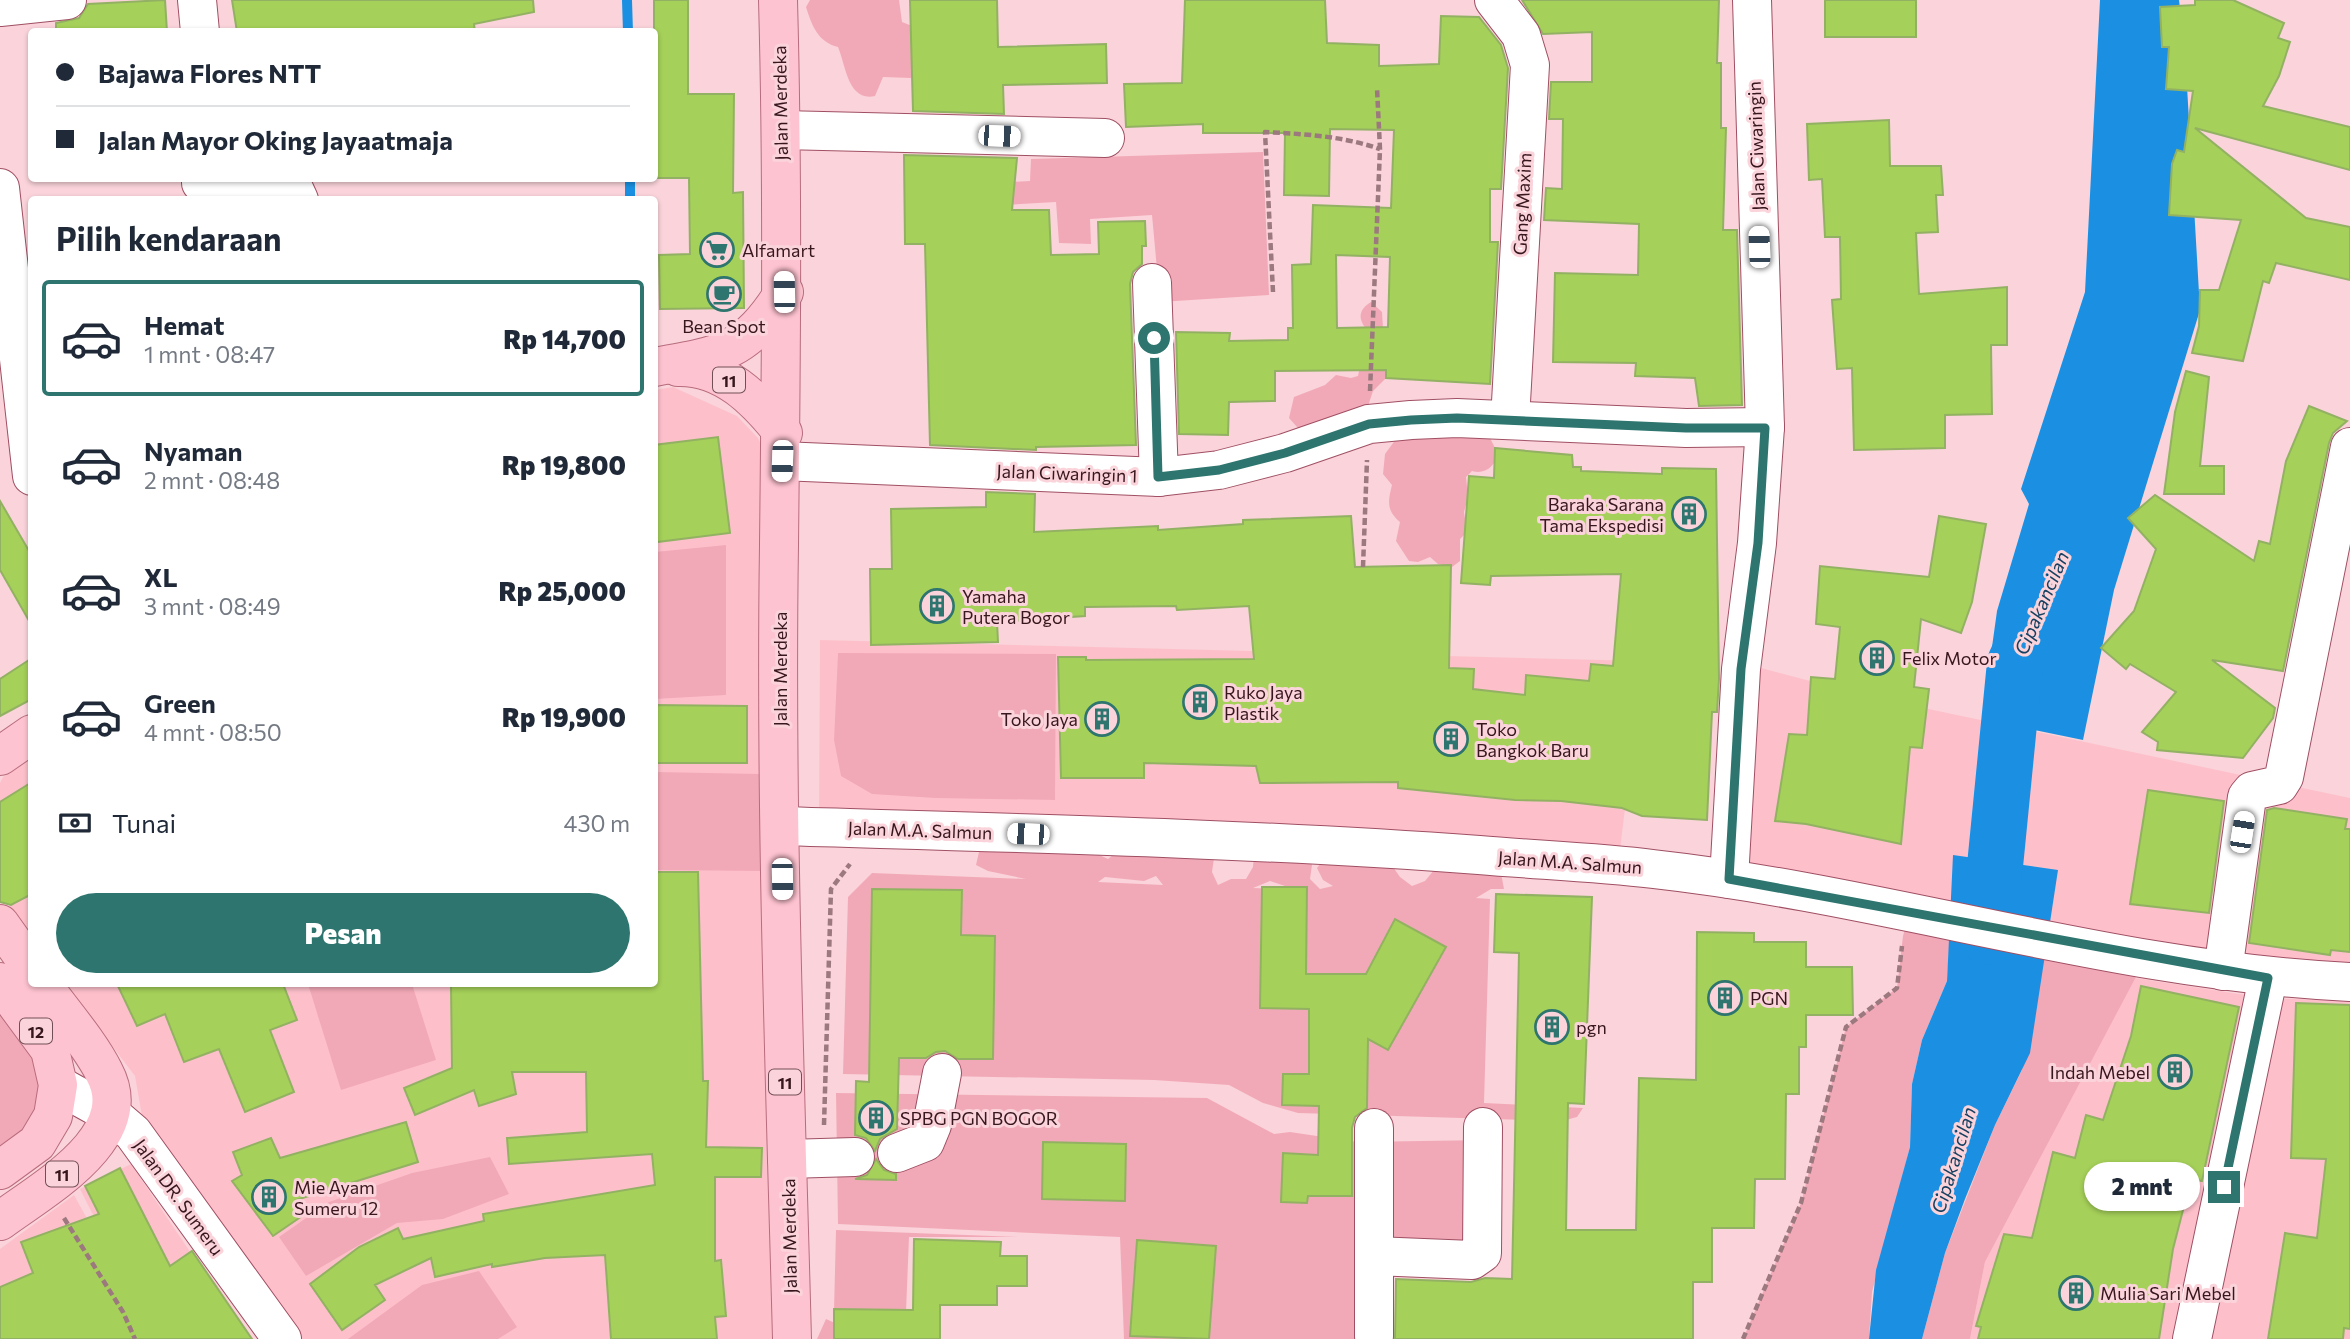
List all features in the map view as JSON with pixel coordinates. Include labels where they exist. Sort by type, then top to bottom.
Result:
[{"type":"main road","name":"Jalan Merdeka","points":[[778,0],[784,292],[779,545],[781,826],[821,1158],[792,1339]]},
{"type":"main road","points":[[658,366],[715,356],[743,342],[767,320],[784,292]]},
{"type":"main road","name":"11","points":[[658,367],[689,367],[727,379],[758,402],[782,447]]},
{"type":"main road","points":[[0,924],[28,963]]},
{"type":"main road","name":"12","points":[[0,982],[50,1050],[58,1085]]},
{"type":"main road","points":[[44,987],[105,1072],[111,1092],[111,1115]]},
{"type":"main road","name":"11","points":[[0,1170],[37,1143],[53,1116],[58,1085]]},
{"type":"main road","name":"11","points":[[0,1221],[75,1164],[106,1131],[111,1115]]},
{"type":"street","points":[[0,8],[67,0]]},
{"type":"street","points":[[197,0],[200,28]]},
{"type":"street","name":"Gang Maxim","points":[[1494,0],[1521,35],[1530,65],[1510,420]]},
{"type":"street","name":"Jalan Ciwaringin","points":[[1729,879],[1741,669],[1758,543],[1765,428],[1752,0]]},
{"type":"street","points":[[782,130],[1105,138]]},
{"type":"street","points":[[201,187],[287,184],[293,187],[297,196]]},
{"type":"street","points":[[0,188],[24,343],[24,432],[28,454]]},
{"type":"street","points":[[1152,283],[1158,477]]},
{"type":"street","name":"Jalan Ciwaringin 1","points":[[782,447],[1158,477],[1219,470],[1285,453],[1369,424],[1457,418],[1686,428],[1765,428]]},
{"type":"street","points":[[2223,971],[2247,797],[2252,791],[2279,785],[2284,777],[2350,447]]},
{"type":"street","name":"Jalan M.A. Salmun","points":[[781,826],[1303,842],[1650,868],[1835,897],[2223,971],[2268,978],[2350,982]]},
{"type":"street","points":[[2192,1339],[2268,978]]},
{"type":"street","points":[[897,1153],[925,1142],[932,1125],[942,1073]]},
{"type":"street","name":"Jalan DR. Sumeru","points":[[58,1085],[111,1115],[134,1133],[282,1339]]},
{"type":"street","points":[[1374,1256],[1472,1260],[1479,1257],[1482,1252],[1483,1127]]},
{"type":"street","points":[[1374,1128],[1374,1336]]},
{"type":"path","points":[[1363,567],[1380,149],[1377,88]]},
{"type":"path","points":[[1273,292],[1265,132],[1352,139],[1380,149]]},
{"type":"path","points":[[821,1158],[831,888],[853,861]]},
{"type":"path","points":[[1742,1339],[1801,1203],[1846,1027],[1897,988],[1903,936],[1910,911]]},
{"type":"path","points":[[45,1187],[123,1311],[135,1339]]},
{"type":"shaded area","points":[[810,0],[899,0],[902,22],[912,26],[916,69],[911,78],[883,77],[875,96],[859,94],[849,81],[838,47],[825,41],[813,27],[806,7]]},
{"type":"shaded area","points":[[1263,152],[1269,295],[1160,302],[1152,215],[1090,219],[1091,244],[1059,243],[1056,202],[986,206],[989,183],[1030,181],[1031,159]]},
{"type":"shaded area","points":[[1371,302],[1382,312],[1386,378],[1373,391],[1368,406],[1298,428],[1289,418],[1294,397],[1325,385],[1336,375],[1351,378],[1358,376],[1367,330],[1361,315]]},
{"type":"shaded area","points":[[673,387],[737,416],[758,438],[778,484],[777,1339],[301,1339],[143,1122],[135,1076],[67,987],[658,987],[658,390]]},
{"type":"shaded area","points":[[1455,435],[1459,438],[1475,435],[1490,438],[1498,454],[1489,468],[1481,472],[1472,471],[1466,477],[1468,497],[1464,512],[1467,532],[1460,539],[1460,561],[1452,567],[1438,564],[1430,557],[1418,562],[1409,561],[1396,541],[1400,522],[1389,505],[1392,485],[1383,474],[1385,454],[1396,439]]},
{"type":"shaded area","points":[[726,545],[726,695],[658,699],[658,552]]},
{"type":"shaded area","points":[[820,640],[1643,661],[1620,850],[1321,825],[819,815]]},
{"type":"shaded area","points":[[838,653],[1056,654],[1055,800],[872,794],[841,776],[834,740]]},
{"type":"shaded area","points":[[1742,663],[1867,696],[2350,798],[2350,982],[1729,879]]},
{"type":"shaded area","points":[[28,761],[28,936],[0,888],[0,783],[3,777]]},
{"type":"shaded area","points":[[658,772],[762,774],[765,871],[658,870]]},
{"type":"shaded area","points":[[990,844],[1095,853],[1108,859],[1118,851],[1214,858],[1212,872],[1218,885],[1231,879],[1246,879],[1253,867],[1254,855],[1305,851],[1312,865],[1310,879],[1320,889],[1333,886],[1323,880],[1317,868],[1325,857],[1384,854],[1400,877],[1412,886],[1425,881],[1434,870],[1501,873],[1504,889],[1491,889],[1476,898],[1490,899],[1484,1103],[1583,1108],[1577,1117],[1562,1121],[1298,1113],[1263,1103],[1229,1085],[1154,1080],[843,1074],[848,897],[872,873],[1026,879],[988,871],[976,865],[979,852]],"holes":[[[1156,876],[1163,885],[1098,882],[1105,877],[1144,881]],[[1270,881],[1297,890],[1253,888]]]},
{"type":"shaded area","points":[[1910,911],[1951,919],[1947,981],[1922,1040],[1912,1084],[1910,1147],[1872,1292],[1869,1339],[1743,1339],[1801,1203],[1846,1027],[1897,988],[1903,936]]},
{"type":"shaded area","points":[[2046,938],[2146,958],[1985,1262],[1970,1339],[1922,1339],[1945,1253],[1995,1125],[2022,1070]]},
{"type":"shaded area","points":[[2135,978],[2265,998],[2350,1001],[2350,1339],[1970,1339],[1985,1262]]},
{"type":"shaded area","points":[[309,987],[413,987],[436,1060],[341,1090]]},
{"type":"shaded area","points":[[0,1005],[45,1066],[39,1117],[0,1156]]},
{"type":"shaded area","points":[[836,1093],[1207,1098],[1274,1134],[1290,1132],[1357,1142],[1486,1140],[1486,1244],[1383,1246],[1380,1339],[1124,1339],[1120,1237],[838,1224]]},
{"type":"shaded area","points":[[490,1157],[509,1194],[443,1219],[397,1223],[306,1276],[279,1237],[329,1202],[412,1173]]},
{"type":"shaded area","points":[[131,1164],[209,1280],[165,1304],[214,1281],[249,1339],[143,1314],[80,1189]]},
{"type":"shaded area","points":[[74,1195],[117,1273],[0,1339],[0,1249]]},
{"type":"shaded area","points":[[836,1230],[1019,1237],[909,1237],[906,1312],[834,1311]]},
{"type":"shaded area","points":[[479,1271],[517,1327],[498,1339],[348,1339],[422,1285]]},
{"type":"shaded area","points":[[826,1319],[871,1339],[817,1339]]},
{"type":"water","points":[[2100,0],[2179,0],[2185,52],[2200,310],[2114,590],[2083,740],[1982,719],[1997,611],[2029,504],[2021,489],[2085,292]]},
{"type":"water","points":[[1953,855],[2058,870],[2030,1053],[1995,1125],[1965,1199],[1945,1253],[1922,1339],[1869,1339],[1876,1270],[1910,1147],[1912,1084],[1922,1040],[1947,981]]},
{"type":"building","points":[[165,0],[167,28],[56,28],[56,23],[79,18],[88,4]]},
{"type":"building","points":[[232,0],[533,0],[534,12],[474,24],[474,28],[236,28]]},
{"type":"building","points":[[654,0],[688,0],[688,94],[734,94],[733,193],[743,192],[744,308],[660,309],[659,255],[690,254],[689,178],[658,178],[658,28],[654,28]]},
{"type":"building","points":[[910,0],[997,0],[998,47],[1106,44],[1107,83],[1003,85],[1004,114],[913,111]]},
{"type":"building","points":[[1185,0],[1325,0],[1327,43],[1379,45],[1379,66],[1439,64],[1441,16],[1479,17],[1501,45],[1508,68],[1501,189],[1490,189],[1490,242],[1498,242],[1490,384],[1386,378],[1386,370],[1275,371],[1275,401],[1229,402],[1228,435],[1179,434],[1176,332],[1230,333],[1229,341],[1288,340],[1288,328],[1293,328],[1292,265],[1311,264],[1313,205],[1391,208],[1394,130],[1330,129],[1329,196],[1284,195],[1285,133],[1203,133],[1203,124],[1126,127],[1124,84],[1182,83]],"holes":[[[1336,255],[1390,257],[1388,327],[1337,328]]]},
{"type":"building","points":[[1522,0],[1719,0],[1717,63],[1721,63],[1721,128],[1726,128],[1723,230],[1737,230],[1742,405],[1699,406],[1695,378],[1635,376],[1636,363],[1553,362],[1555,273],[1638,275],[1639,224],[1544,220],[1546,188],[1562,189],[1563,119],[1549,119],[1551,82],[1592,82],[1592,32],[1543,34]]},
{"type":"building","points":[[1825,0],[1916,0],[1916,37],[1825,37]]},
{"type":"building","points":[[2195,0],[2233,0],[2284,23],[2278,38],[2290,42],[2279,76],[2263,106],[2350,127],[2350,170],[2195,128],[2306,218],[2350,227],[2350,280],[2276,263],[2269,283],[2263,281],[2243,361],[2192,353],[2199,326],[2200,290],[2219,290],[2241,220],[2169,215],[2172,164],[2177,150],[2184,152],[2193,91],[2166,89],[2169,47],[2162,47],[2160,7],[2195,5]]},
{"type":"building","points":[[1889,120],[1890,166],[1941,166],[1943,195],[1936,195],[1938,232],[1916,233],[1919,294],[2007,287],[2007,345],[1991,345],[1992,414],[1945,415],[1945,448],[1854,450],[1852,368],[1837,369],[1832,300],[1841,299],[1840,237],[1825,237],[1822,179],[1809,180],[1807,124]]},
{"type":"building","points":[[904,155],[1017,158],[1012,210],[1049,210],[1051,255],[1099,254],[1098,222],[1145,221],[1146,246],[1142,246],[1142,264],[1133,272],[1130,284],[1136,445],[1036,447],[1036,450],[930,445],[925,244],[905,244]]},
{"type":"building","points":[[2186,371],[2209,377],[2200,466],[2224,466],[2224,494],[2164,494],[2175,412]]},
{"type":"building","points":[[2309,406],[2347,421],[2333,433],[2329,443],[2283,671],[2212,660],[2275,708],[2273,718],[2243,758],[2157,750],[2158,742],[2142,732],[2176,692],[2130,664],[2126,669],[2101,648],[2134,611],[2156,549],[2128,518],[2155,495],[2254,561],[2259,541],[2270,544],[2286,461]]},
{"type":"building","points":[[718,437],[730,533],[658,542],[658,444]]},
{"type":"building","points":[[1495,448],[1572,455],[1573,467],[1581,467],[1581,471],[1662,474],[1662,468],[1716,469],[1719,679],[1717,712],[1712,712],[1707,820],[1642,816],[1622,808],[1561,801],[1515,800],[1398,788],[1398,782],[1260,783],[1256,766],[1144,763],[1144,778],[1061,778],[1058,657],[1086,657],[1086,660],[1254,659],[1249,606],[1177,610],[1176,606],[1085,607],[1085,616],[997,622],[998,642],[871,645],[870,569],[892,569],[891,509],[986,507],[986,492],[1035,494],[1034,532],[1158,526],[1158,530],[1243,524],[1243,520],[1351,516],[1355,567],[1451,565],[1449,668],[1474,669],[1473,689],[1525,695],[1526,675],[1589,681],[1591,664],[1613,666],[1621,574],[1491,576],[1490,585],[1461,583],[1469,476],[1494,478]]},
{"type":"building","points":[[0,501],[28,549],[28,619],[0,570]]},
{"type":"building","points":[[1939,516],[1986,524],[1972,602],[1961,633],[1921,619],[1914,687],[1929,689],[1922,748],[1910,747],[1901,844],[1806,824],[1775,821],[1789,734],[1807,735],[1811,677],[1835,679],[1840,627],[1816,624],[1820,566],[1929,577]]},
{"type":"building","points":[[28,661],[28,701],[0,716],[0,679]]},
{"type":"building","points":[[658,705],[747,706],[747,763],[658,763]]},
{"type":"building","points":[[28,784],[28,896],[11,905],[0,902],[0,802]]},
{"type":"building","points":[[2148,790],[2224,801],[2209,913],[2130,904]]},
{"type":"building","points":[[2274,808],[2347,819],[2345,829],[2350,829],[2350,952],[2331,950],[2330,955],[2249,943],[2267,810]]},
{"type":"building","points":[[658,872],[698,872],[703,1081],[708,1081],[706,1147],[762,1148],[761,1177],[715,1177],[715,1261],[721,1260],[726,1316],[715,1317],[717,1339],[611,1339],[605,1255],[545,1258],[492,1267],[492,1264],[435,1277],[431,1258],[375,1285],[385,1300],[342,1330],[310,1284],[359,1247],[398,1228],[403,1239],[484,1221],[483,1214],[655,1185],[652,1154],[509,1164],[507,1138],[587,1132],[586,1072],[512,1072],[516,1094],[479,1106],[474,1090],[415,1115],[404,1088],[452,1068],[451,987],[658,987]]},
{"type":"building","points":[[1262,887],[1307,887],[1306,974],[1366,974],[1395,919],[1446,947],[1388,1050],[1368,1039],[1367,1108],[1355,1117],[1352,1128],[1352,1196],[1308,1196],[1307,1203],[1281,1202],[1283,1153],[1318,1155],[1319,1106],[1282,1105],[1283,1074],[1309,1074],[1309,1009],[1260,1008]]},
{"type":"building","points":[[872,889],[962,890],[961,935],[995,936],[993,1059],[958,1059],[945,1051],[936,1052],[926,1058],[899,1058],[897,1129],[880,1139],[875,1151],[866,1138],[855,1135],[856,1081],[869,1082]]},
{"type":"building","points":[[1496,894],[1592,897],[1584,1104],[1568,1103],[1566,1230],[1636,1230],[1639,1078],[1696,1080],[1697,932],[1754,933],[1754,942],[1806,942],[1806,967],[1852,967],[1853,1015],[1806,1015],[1806,1047],[1799,1047],[1799,1094],[1786,1094],[1785,1179],[1755,1179],[1754,1228],[1712,1228],[1712,1282],[1693,1282],[1693,1339],[1395,1339],[1396,1279],[1471,1282],[1485,1278],[1512,1279],[1519,953],[1494,952]]},
{"type":"building","points":[[2141,986],[2239,1007],[2202,1181],[2191,1179],[2173,1249],[2159,1339],[1978,1339],[1981,1327],[1976,1326],[2004,1234],[2032,1238],[2053,1152],[2075,1158],[2086,1115],[2103,1120],[2131,1036]]},
{"type":"building","points":[[118,987],[284,987],[297,1020],[270,1030],[294,1092],[245,1112],[219,1049],[184,1062],[165,1014],[137,1026]]},
{"type":"building","points":[[2296,1003],[2350,1005],[2350,1329],[2344,1328],[2343,1339],[2268,1339],[2285,1233],[2317,1238],[2326,1159],[2291,1158]]},
{"type":"building","points":[[406,1122],[418,1162],[296,1200],[305,1214],[273,1236],[232,1181],[242,1175],[233,1152],[271,1138],[280,1158]]},
{"type":"building","points":[[1043,1142],[1126,1144],[1125,1201],[1042,1199]]},
{"type":"building","points":[[876,1159],[884,1170],[896,1174],[896,1180],[855,1179],[867,1175]]},
{"type":"building","points":[[120,1168],[170,1266],[192,1251],[252,1339],[0,1339],[0,1287],[33,1273],[21,1242],[99,1214],[85,1186]]},
{"type":"building","points":[[914,1239],[1001,1242],[1000,1256],[1027,1256],[1027,1286],[997,1286],[997,1305],[940,1305],[940,1339],[834,1339],[834,1309],[913,1310]]},
{"type":"building","points":[[1137,1240],[1216,1246],[1209,1339],[1130,1336]]},
{"type":"waterway","points":[[627,0],[628,28]]},
{"type":"waterway","points":[[630,182],[630,196]]},
{"type":"waterway","name":"Cipakancilan","points":[[1988,937],[2015,663],[2021,650]]},
{"type":"place","name":"Alfamart","points":[[717,250]]},
{"type":"place","name":"Bean Spot","points":[[724,294]]},
{"type":"place","name":"Baraka Sarana Tama Ekspedisi","points":[[1689,514]]},
{"type":"place","name":"Yamaha Putera Bogor","points":[[937,606]]},
{"type":"place","name":"Felix Motor","points":[[1877,658]]},
{"type":"place","name":"Ruko Jaya Plastik","points":[[1200,702]]},
{"type":"place","name":"Toko Jaya","points":[[1102,719]]},
{"type":"place","name":"Toko Bangkok Baru","points":[[1451,739]]},
{"type":"place","name":"PGN","points":[[1725,998]]},
{"type":"place","name":"pgn","points":[[1552,1027]]},
{"type":"place","name":"Indah Mebel","points":[[2175,1072]]},
{"type":"place","name":"SPBG PGN BOGOR","points":[[876,1118]]},
{"type":"place","name":"Mie Ayam Sumeru 12","points":[[269,1197]]},
{"type":"place","name":"Mulia Sari Mebel","points":[[2076,1293]]},
{"type":"route","points":[[1154,338],[1158,477],[1219,470],[1285,453],[1369,424],[1411,420],[1457,418],[1590,425],[1765,428],[1758,543],[1741,669],[1732,785],[1729,879],[2146,958],[2268,978],[2224,1187]]}]
